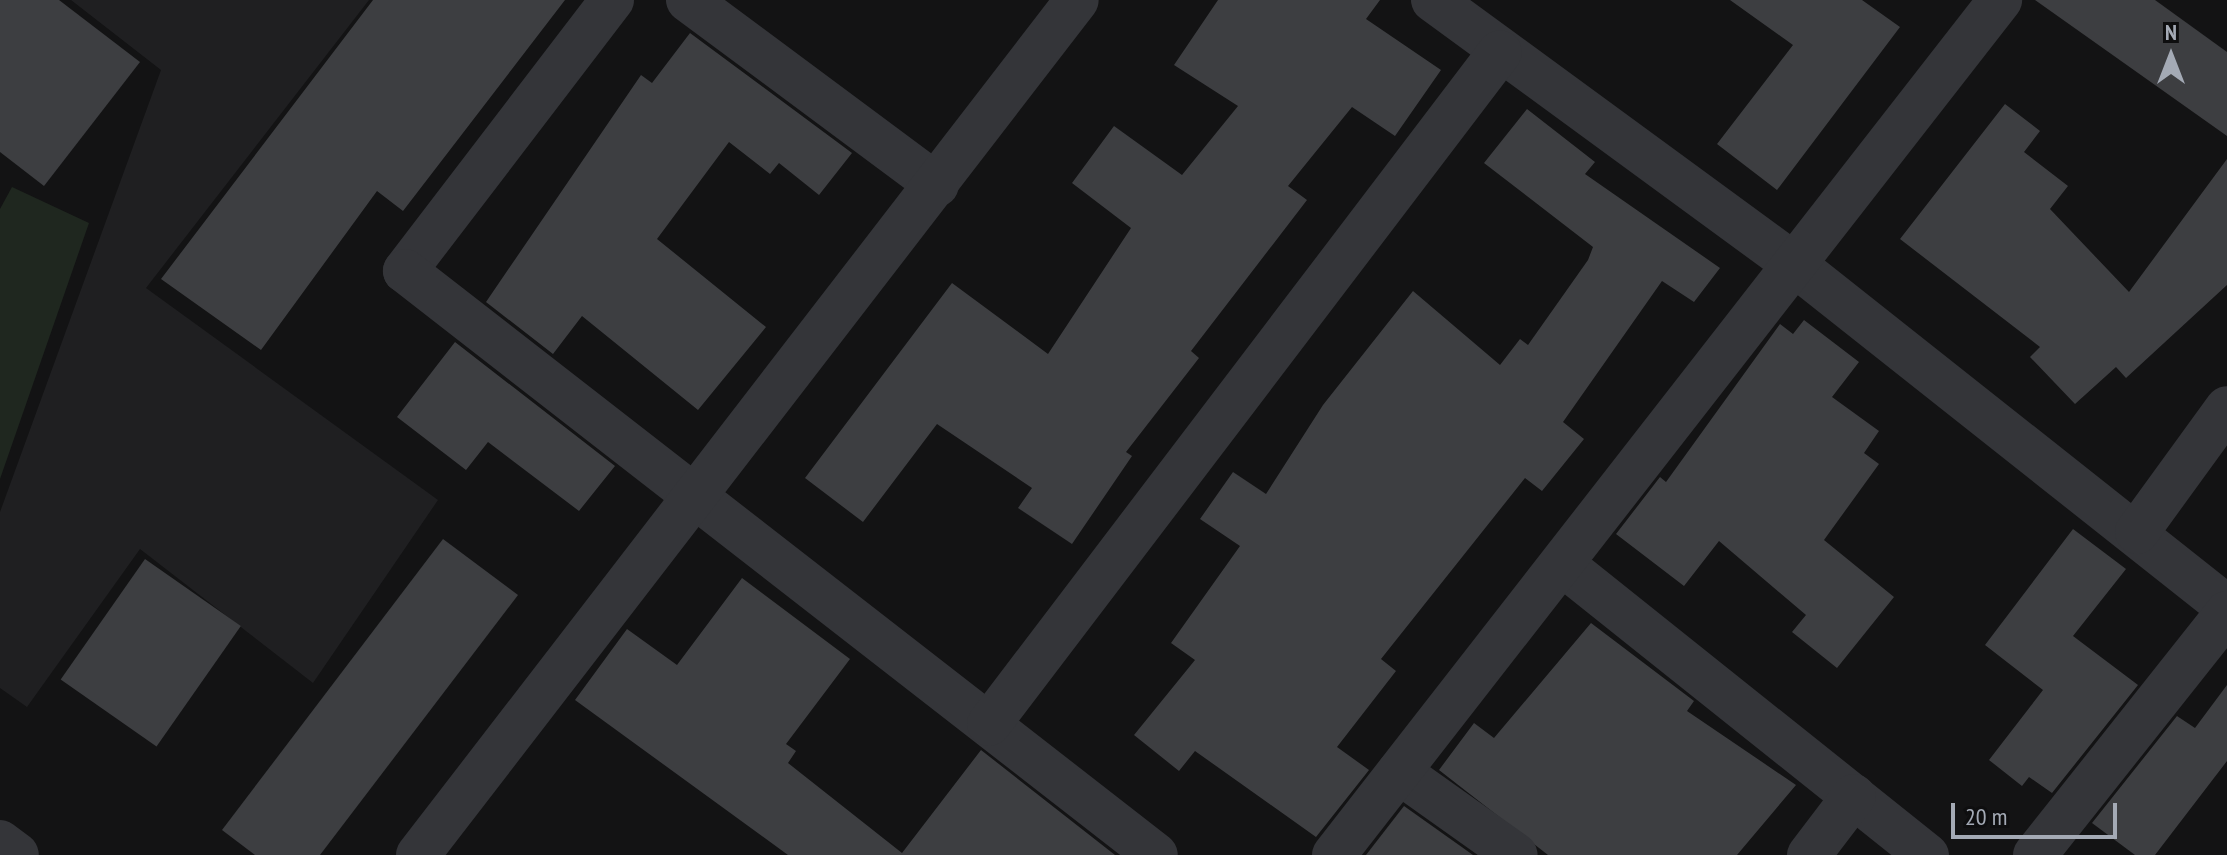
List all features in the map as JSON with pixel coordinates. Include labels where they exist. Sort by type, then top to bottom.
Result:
[{"type":"street","points":[[612,0],[405,271],[1156,855]]},
{"type":"street","points":[[688,0],[937,185]]},
{"type":"street","points":[[418,855],[692,494],[937,185],[1077,0]]},
{"type":"street","points":[[1334,855],[2000,0]]},
{"type":"street","points":[[1447,4],[1500,52],[1795,265],[2137,532],[2227,607]]},
{"type":"street","points":[[989,724],[1500,52]]},
{"type":"street","points":[[2137,532],[2227,408]]},
{"type":"street","points":[[1562,564],[1927,855]]},
{"type":"street","points":[[2035,855],[2227,613]]},
{"type":"street","points":[[1399,772],[1516,855]]},
{"type":"street","points":[[1809,855],[1854,796]]},
{"type":"street","points":[[0,842],[17,855]]},
{"type":"shaded area","points":[[71,0],[369,0],[146,288],[438,500],[313,683],[140,549],[27,707],[0,688],[0,512],[161,70]]},
{"type":"shaded area","points":[[12,187],[89,223],[0,479],[0,209]]},
{"type":"building","points":[[0,0],[59,0],[140,62],[44,186],[0,152]]},
{"type":"building","points":[[373,0],[565,0],[403,211],[377,191],[261,350],[161,279]]},
{"type":"building","points":[[1218,0],[1380,0],[1366,19],[1441,70],[1395,136],[1352,107],[1288,186],[1307,200],[1191,351],[1199,358],[1126,452],[1132,456],[1072,544],[1018,508],[1032,488],[937,424],[863,522],[805,478],[952,283],[1048,354],[1131,228],[1072,183],[1114,126],[1182,175],[1238,106],[1174,65]]},
{"type":"building","points":[[1730,0],[1862,0],[1900,27],[1777,190],[1717,144],[1793,45]]},
{"type":"building","points":[[2035,0],[2155,0],[2227,52],[2227,136]]},
{"type":"building","points":[[690,33],[852,153],[819,195],[779,163],[770,174],[729,142],[657,239],[766,327],[698,410],[582,316],[553,354],[486,302],[641,75],[652,83]]},
{"type":"building","points":[[2005,104],[2040,131],[2024,152],[2068,186],[2050,209],[2129,292],[2227,159],[2227,285],[2126,378],[2116,367],[2075,404],[2030,357],[2040,347],[1900,239]]},
{"type":"building","points":[[1527,109],[1595,162],[1585,174],[1720,268],[1694,302],[1662,281],[1563,422],[1584,439],[1542,491],[1525,478],[1381,659],[1396,671],[1337,747],[1369,770],[1316,837],[1195,751],[1179,771],[1134,735],[1195,660],[1171,643],[1240,546],[1200,519],[1233,472],[1266,494],[1323,405],[1413,291],[1500,365],[1520,339],[1528,345],[1588,260],[1593,247],[1484,163]]},
{"type":"building","points":[[1804,320],[1859,362],[1832,397],[1879,431],[1864,453],[1879,464],[1824,540],[1894,597],[1837,668],[1792,632],[1806,615],[1719,541],[1684,586],[1616,534],[1660,477],[1666,482],[1780,324],[1793,334]]},
{"type":"building","points":[[455,342],[615,466],[579,511],[488,442],[466,470],[397,417]]},
{"type":"building","points":[[2073,529],[2126,569],[2073,636],[2138,685],[2052,793],[2029,777],[2022,786],[1989,760],[2043,690],[1985,645]]},
{"type":"building","points":[[443,539],[518,595],[320,855],[255,855],[222,830]]},
{"type":"building","points":[[145,559],[241,626],[157,747],[61,679]]},
{"type":"building","points":[[742,578],[850,659],[786,744],[796,751],[788,763],[902,853],[981,750],[1115,855],[788,855],[575,700],[627,629],[677,665]]},
{"type":"building","points":[[1591,623],[1694,701],[1687,711],[1796,785],[1737,855],[1548,855],[1439,770],[1474,723],[1494,738]]},
{"type":"building","points":[[2227,685],[2227,761],[2155,855],[2135,855],[2092,823],[2177,716],[2195,728]]},
{"type":"building","points":[[1404,806],[1473,855],[1366,855]]}]
